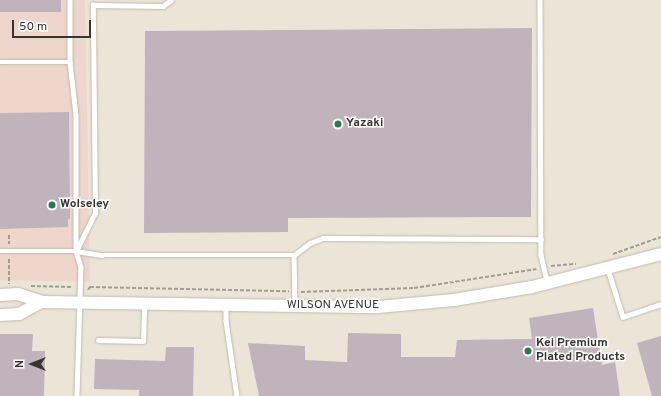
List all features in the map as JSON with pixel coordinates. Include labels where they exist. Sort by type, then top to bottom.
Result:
[{"type":"street","name":"WILSON AVENUE","points":[[2,290],[42,302],[378,307],[454,300],[548,284],[607,263],[661,254]]},
{"type":"street","points":[[0,315],[19,314],[42,302]]},
{"type":"lane","points":[[70,0],[70,62],[76,115],[76,251],[81,266],[81,303],[78,319],[77,396]]},
{"type":"lane","points":[[76,251],[95,212],[94,4],[163,6],[171,0]]},
{"type":"lane","points":[[540,0],[541,239],[544,268],[548,284]]},
{"type":"lane","points":[[0,62],[70,62]]},
{"type":"lane","points":[[0,251],[76,251],[102,255],[294,255],[310,243],[322,238],[541,239]]},
{"type":"lane","points":[[294,255],[295,306]]},
{"type":"lane","points":[[607,263],[623,317],[661,304]]},
{"type":"lane","points":[[98,340],[143,341],[144,304]]},
{"type":"lane","points":[[226,305],[226,321],[237,396]]},
{"type":"path","points":[[9,235],[9,286]]},
{"type":"path","points":[[607,263],[661,238]]},
{"type":"path","points":[[81,303],[90,287],[295,292],[414,288],[580,264]]},
{"type":"path","points":[[2,290],[9,286],[16,286]]},
{"type":"path","points":[[23,286],[81,287]]},
{"type":"shaded area","points":[[0,0],[85,0],[90,282],[0,280]]},
{"type":"building","points":[[0,0],[61,0],[61,12],[0,12]]},
{"type":"building","name":"Yazaki","points":[[532,28],[531,217],[288,218],[288,232],[144,233],[145,31]]},
{"type":"building","points":[[69,112],[70,219],[68,219],[68,227],[0,229],[0,113]]},
{"type":"building","name":"Kei Premium Plated Products","points":[[593,308],[602,365],[615,362],[620,396],[259,396],[248,343],[305,346],[305,360],[347,362],[348,333],[401,334],[401,357],[455,357],[457,340],[532,339],[529,318]]},
{"type":"building","points":[[0,334],[33,334],[32,351],[45,351],[44,396],[0,396]]},
{"type":"building","points":[[661,336],[661,396],[652,396],[637,343]]},
{"type":"building","points":[[166,347],[194,347],[193,396],[139,396],[139,390],[94,389],[95,359],[165,361]]},
{"type":"place","name":"Yazaki","points":[[338,124]]},
{"type":"place","name":"Wolseley","points":[[52,205]]},
{"type":"place","name":"Kei Premium Plated Products","points":[[528,351]]}]
